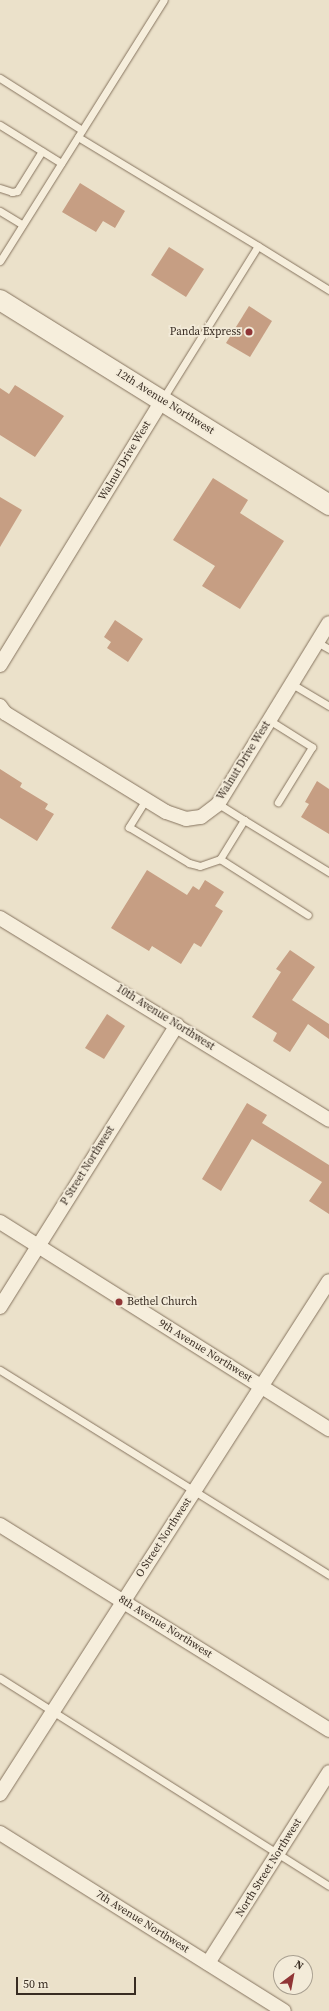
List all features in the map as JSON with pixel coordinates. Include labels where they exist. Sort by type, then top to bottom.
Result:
[{"type":"main road","name":"12th Avenue Northwest","points":[[0,300],[329,505]]},
{"type":"street","name":"Walnut Drive West","points":[[0,664],[162,401]]},
{"type":"street","name":"Walnut Drive West","points":[[0,706],[5,713],[145,801],[186,819],[201,817],[218,804],[292,684],[323,646],[329,624]]},
{"type":"street","name":"10th Avenue Northwest","points":[[0,918],[329,1120]]},
{"type":"street","name":"P Street Northwest","points":[[0,1307],[176,1025]]},
{"type":"street","name":"9th Avenue Northwest","points":[[0,1222],[329,1429]]},
{"type":"street","name":"O Street Northwest","points":[[0,1794],[329,1281]]},
{"type":"street","name":"8th Avenue Northwest","points":[[0,1525],[329,1730]]},
{"type":"street","name":"North Street Northwest","points":[[208,1964],[329,1772]]},
{"type":"street","name":"7th Avenue Northwest","points":[[0,1833],[284,2011]]},
{"type":"lane","points":[[0,261],[164,0]]},
{"type":"lane","points":[[0,78],[80,134],[329,290]]},
{"type":"lane","points":[[0,125],[61,163]]},
{"type":"lane","points":[[0,188],[12,192],[17,191],[42,151]]},
{"type":"lane","points":[[0,210],[22,224]]},
{"type":"lane","points":[[162,401],[258,246]]},
{"type":"lane","points":[[292,684],[329,706]]},
{"type":"lane","points":[[269,720],[312,747],[278,802]]},
{"type":"lane","points":[[145,801],[129,827],[189,863],[200,866],[220,859],[244,820]]},
{"type":"lane","points":[[218,804],[329,872]]},
{"type":"lane","points":[[220,859],[308,914]]},
{"type":"lane","points":[[0,1370],[329,1575]]},
{"type":"lane","points":[[0,1678],[329,1886]]},
{"type":"building","points":[[80,183],[125,211],[115,228],[103,221],[96,232],[62,212]]},
{"type":"building","points":[[169,247],[204,269],[186,297],[151,275]]},
{"type":"building","name":"Panda Express","points":[[249,306],[272,321],[250,357],[226,343]]},
{"type":"building","points":[[15,385],[64,416],[35,457],[0,435],[0,388],[9,394]]},
{"type":"building","points":[[213,478],[248,500],[240,513],[284,541],[240,609],[202,586],[215,566],[173,540]]},
{"type":"building","points":[[0,497],[22,510],[0,547]]},
{"type":"building","points":[[115,620],[143,639],[128,662],[107,648],[111,642],[104,637]]},
{"type":"building","points":[[0,769],[22,783],[20,787],[48,804],[45,809],[54,814],[37,841],[0,818]]},
{"type":"building","points":[[317,781],[329,789],[329,834],[301,817],[309,804],[305,802]]},
{"type":"building","points":[[147,870],[187,895],[193,886],[199,890],[205,880],[224,892],[215,906],[223,911],[201,947],[194,943],[181,964],[152,946],[149,951],[111,928]]},
{"type":"building","points":[[290,950],[315,967],[292,1000],[329,1024],[329,1039],[308,1024],[290,1052],[273,1041],[277,1033],[252,1017],[281,972],[276,969]]},
{"type":"building","points":[[107,1014],[125,1026],[104,1059],[85,1048]]},
{"type":"building","points":[[247,1103],[267,1115],[262,1123],[329,1165],[329,1214],[309,1201],[322,1182],[252,1139],[221,1191],[202,1179]]},
{"type":"place","name":"Panda Express","points":[[249,332]]},
{"type":"place","name":"Bethel Church","points":[[119,1302]]}]
